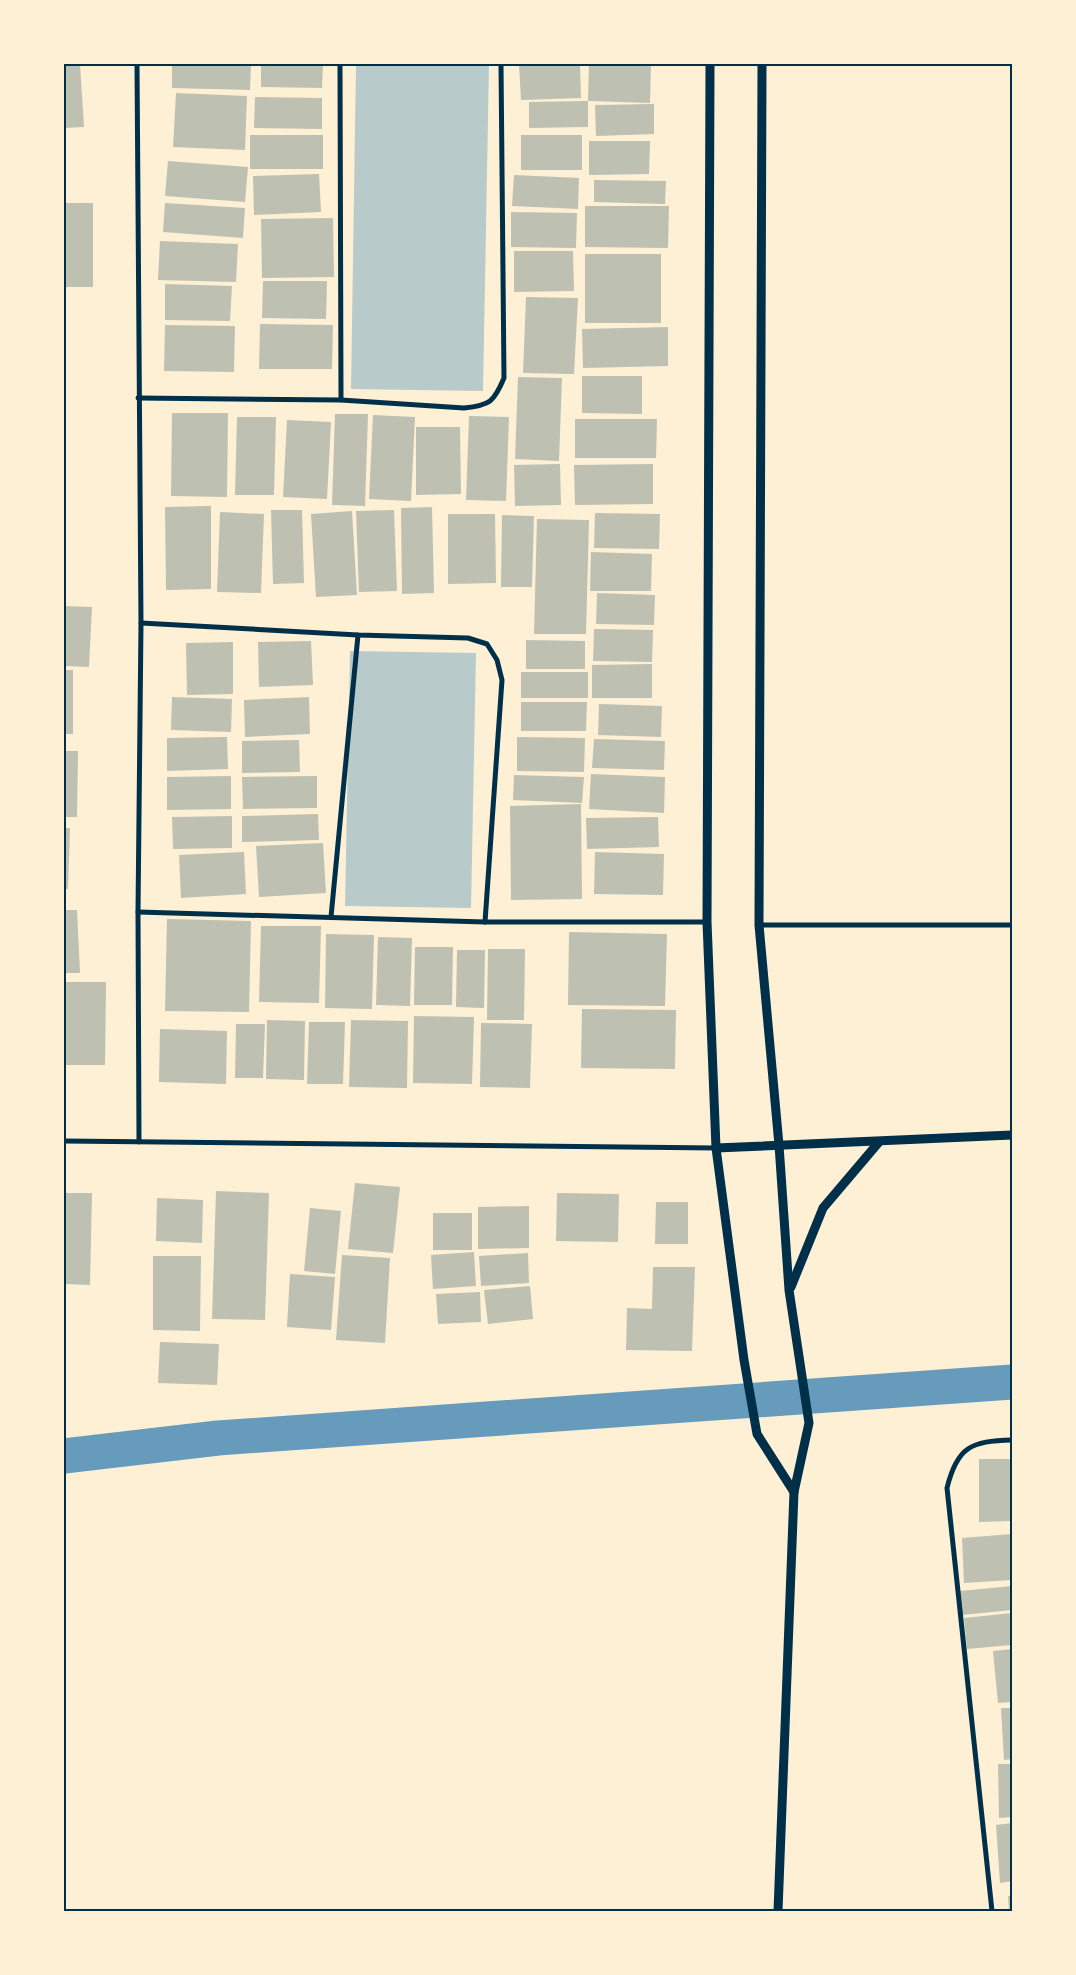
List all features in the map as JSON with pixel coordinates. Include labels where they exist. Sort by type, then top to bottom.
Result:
[{"type":"street","points":[[137,64],[141,623],[138,912],[139,1142]]},
{"type":"street","points":[[340,64],[341,400]]},
{"type":"street","points":[[138,398],[341,400],[464,408],[484,406],[496,397],[504,378],[501,64]]},
{"type":"street","points":[[710,64],[707,922],[716,1148],[744,1360],[757,1434],[794,1492]]},
{"type":"street","points":[[762,64],[759,926],[779,1145],[789,1290],[801,1358],[809,1423],[794,1492],[778,1911]]},
{"type":"street","points":[[141,623],[358,635],[468,638],[487,644],[498,660],[502,680],[485,922]]},
{"type":"street","points":[[331,917],[358,635]]},
{"type":"street","points":[[138,912],[485,922],[707,922]]},
{"type":"street","points":[[759,926],[1012,925]]},
{"type":"street","points":[[64,1141],[716,1148],[1012,1135]]},
{"type":"street","points":[[789,1290],[823,1208],[879,1142]]},
{"type":"street","points":[[992,1911],[947,1488],[952,1466],[965,1450],[986,1441],[1012,1440]]},
{"type":"shaded area","points":[[356,64],[489,64],[483,391],[351,389]]},
{"type":"shaded area","points":[[350,651],[476,653],[471,908],[345,906]]},
{"type":"building","points":[[64,64],[80,64],[84,127],[64,128]]},
{"type":"building","points":[[172,64],[251,64],[250,90],[172,88]]},
{"type":"building","points":[[261,64],[323,64],[322,88],[261,87]]},
{"type":"building","points":[[519,64],[580,64],[581,98],[521,100]]},
{"type":"building","points":[[589,64],[651,64],[650,103],[588,101]]},
{"type":"building","points":[[176,93],[247,96],[245,150],[173,147]]},
{"type":"building","points":[[255,97],[322,98],[322,129],[254,128]]},
{"type":"building","points":[[588,101],[588,127],[529,128],[529,102]]},
{"type":"building","points":[[654,104],[654,134],[596,136],[595,105]]},
{"type":"building","points":[[250,135],[323,135],[323,169],[250,169]]},
{"type":"building","points":[[521,135],[582,135],[582,170],[521,170]]},
{"type":"building","points":[[589,141],[650,141],[649,174],[589,175]]},
{"type":"building","points":[[168,161],[248,167],[245,202],[165,196]]},
{"type":"building","points":[[319,174],[321,212],[254,215],[253,176]]},
{"type":"building","points":[[514,175],[579,178],[578,209],[512,206]]},
{"type":"building","points":[[594,180],[666,181],[665,204],[594,202]]},
{"type":"building","points":[[64,203],[93,203],[93,287],[64,287]]},
{"type":"building","points":[[165,203],[245,208],[243,238],[163,232]]},
{"type":"building","points":[[585,206],[669,206],[668,248],[585,247]]},
{"type":"building","points":[[511,212],[577,213],[576,248],[511,247]]},
{"type":"building","points":[[333,218],[334,277],[262,278],[261,219]]},
{"type":"building","points":[[160,241],[238,244],[236,282],[158,280]]},
{"type":"building","points":[[514,251],[573,251],[574,291],[514,292]]},
{"type":"building","points":[[585,254],[661,254],[661,323],[585,323]]},
{"type":"building","points":[[263,281],[327,281],[326,319],[262,318]]},
{"type":"building","points":[[165,284],[232,286],[230,321],[165,320]]},
{"type":"building","points":[[526,297],[578,298],[574,374],[523,373]]},
{"type":"building","points":[[260,324],[333,325],[332,369],[259,369]]},
{"type":"building","points":[[165,325],[235,326],[234,372],[164,371]]},
{"type":"building","points":[[668,327],[668,366],[583,368],[582,329]]},
{"type":"building","points":[[582,376],[642,376],[642,414],[582,413]]},
{"type":"building","points":[[518,377],[562,378],[559,461],[515,459]]},
{"type":"building","points":[[172,413],[228,413],[227,497],[171,496]]},
{"type":"building","points":[[335,414],[368,414],[365,506],[332,505]]},
{"type":"building","points":[[373,415],[415,417],[411,501],[369,499]]},
{"type":"building","points":[[469,416],[509,417],[506,501],[466,500]]},
{"type":"building","points":[[237,417],[276,417],[274,495],[235,495]]},
{"type":"building","points":[[575,419],[657,419],[656,458],[575,458]]},
{"type":"building","points":[[287,420],[331,422],[327,499],[283,497]]},
{"type":"building","points":[[416,427],[460,427],[461,494],[416,495]]},
{"type":"building","points":[[560,464],[561,505],[515,506],[514,465]]},
{"type":"building","points":[[653,464],[653,504],[575,505],[574,465]]},
{"type":"building","points":[[211,506],[211,589],[166,590],[165,507]]},
{"type":"building","points":[[432,507],[434,593],[402,594],[401,508]]},
{"type":"building","points":[[271,510],[302,510],[304,583],[273,584]]},
{"type":"building","points":[[394,510],[397,591],[359,592],[356,511]]},
{"type":"building","points":[[352,511],[357,595],[316,597],[311,514]]},
{"type":"building","points":[[220,512],[264,514],[261,593],[217,592]]},
{"type":"building","points":[[595,513],[660,514],[659,549],[594,548]]},
{"type":"building","points":[[448,514],[495,514],[496,583],[448,584]]},
{"type":"building","points":[[502,515],[534,516],[532,587],[501,587]]},
{"type":"building","points":[[537,519],[589,520],[586,634],[534,634]]},
{"type":"building","points":[[591,552],[652,554],[651,591],[590,591]]},
{"type":"building","points":[[597,593],[655,595],[654,625],[596,624]]},
{"type":"building","points":[[64,606],[92,607],[89,667],[64,666]]},
{"type":"building","points":[[594,629],[653,630],[652,662],[593,661]]},
{"type":"building","points":[[526,640],[585,641],[585,669],[526,669]]},
{"type":"building","points":[[311,641],[313,685],[259,687],[258,642]]},
{"type":"building","points":[[233,642],[233,694],[187,695],[186,643]]},
{"type":"building","points":[[652,664],[652,698],[592,698],[592,665]]},
{"type":"building","points":[[64,670],[73,670],[73,734],[64,734]]},
{"type":"building","points":[[521,672],[588,672],[588,698],[521,698]]},
{"type":"building","points":[[172,697],[232,699],[231,732],[171,730]]},
{"type":"building","points":[[309,697],[310,734],[245,737],[244,700]]},
{"type":"building","points":[[521,702],[587,702],[586,731],[521,731]]},
{"type":"building","points":[[599,704],[662,706],[661,737],[598,735]]},
{"type":"building","points":[[227,737],[228,769],[167,771],[167,738]]},
{"type":"building","points":[[517,737],[585,738],[584,772],[517,771]]},
{"type":"building","points":[[594,739],[665,741],[664,770],[592,768]]},
{"type":"building","points":[[299,740],[300,772],[242,773],[242,741]]},
{"type":"building","points":[[64,751],[78,751],[77,817],[64,817]]},
{"type":"building","points":[[591,774],[665,777],[664,813],[589,809]]},
{"type":"building","points":[[514,775],[584,777],[582,803],[513,800]]},
{"type":"building","points":[[231,776],[231,809],[167,810],[167,777]]},
{"type":"building","points":[[317,776],[317,808],[243,809],[242,777]]},
{"type":"building","points":[[581,804],[582,899],[511,900],[510,806]]},
{"type":"building","points":[[318,814],[319,840],[242,842],[242,816]]},
{"type":"building","points":[[232,816],[232,848],[173,849],[172,817]]},
{"type":"building","points":[[658,817],[659,847],[587,849],[586,818]]},
{"type":"building","points":[[64,828],[70,828],[68,889],[64,889]]},
{"type":"building","points":[[323,843],[326,893],[259,897],[256,846]]},
{"type":"building","points":[[244,852],[246,894],[181,898],[179,855]]},
{"type":"building","points":[[595,852],[664,854],[663,895],[594,894]]},
{"type":"building","points":[[64,910],[77,910],[80,973],[64,973]]},
{"type":"building","points":[[167,919],[251,921],[249,1012],[165,1011]]},
{"type":"building","points":[[261,926],[321,926],[319,1003],[259,1002]]},
{"type":"building","points":[[569,932],[667,934],[665,1006],[568,1005]]},
{"type":"building","points":[[326,934],[374,935],[372,1009],[325,1008]]},
{"type":"building","points":[[378,937],[412,938],[410,1006],[376,1005]]},
{"type":"building","points":[[415,947],[453,947],[452,1005],[414,1005]]},
{"type":"building","points":[[488,949],[525,949],[524,1020],[487,1020]]},
{"type":"building","points":[[457,950],[485,950],[484,1008],[456,1007]]},
{"type":"building","points":[[64,982],[106,982],[105,1065],[64,1065]]},
{"type":"building","points":[[582,1009],[676,1010],[675,1069],[581,1068]]},
{"type":"building","points":[[414,1016],[474,1017],[472,1084],[413,1083]]},
{"type":"building","points":[[267,1020],[305,1021],[304,1080],[266,1079]]},
{"type":"building","points":[[351,1020],[408,1021],[407,1088],[349,1087]]},
{"type":"building","points":[[309,1022],[345,1022],[343,1084],[307,1084]]},
{"type":"building","points":[[481,1023],[532,1024],[530,1088],[480,1087]]},
{"type":"building","points":[[236,1024],[265,1024],[263,1078],[235,1078]]},
{"type":"building","points":[[160,1029],[227,1031],[226,1084],[159,1082]]},
{"type":"building","points":[[355,1183],[400,1187],[393,1253],[348,1249]]},
{"type":"building","points":[[216,1191],[269,1193],[265,1320],[212,1319]]},
{"type":"building","points":[[64,1193],[92,1193],[90,1285],[64,1284]]},
{"type":"building","points":[[557,1193],[619,1194],[618,1242],[556,1241]]},
{"type":"building","points":[[157,1198],[203,1200],[202,1243],[156,1241]]},
{"type":"building","points":[[656,1202],[688,1202],[688,1244],[655,1244]]},
{"type":"building","points":[[529,1206],[529,1248],[478,1249],[478,1207]]},
{"type":"building","points":[[310,1208],[341,1211],[335,1274],[304,1271]]},
{"type":"building","points":[[433,1213],[472,1213],[472,1250],[433,1250]]},
{"type":"building","points":[[474,1252],[476,1286],[433,1289],[431,1255]]},
{"type":"building","points":[[528,1253],[529,1283],[481,1286],[479,1256]]},
{"type":"building","points":[[342,1255],[390,1258],[385,1343],[336,1340]]},
{"type":"building","points":[[153,1256],[201,1256],[200,1331],[153,1330]]},
{"type":"building","points":[[653,1267],[695,1267],[692,1351],[626,1350],[627,1308],[652,1309]]},
{"type":"building","points":[[290,1274],[335,1277],[331,1330],[287,1327]]},
{"type":"building","points":[[530,1286],[533,1319],[488,1324],[484,1290]]},
{"type":"building","points":[[480,1292],[481,1322],[438,1324],[436,1294]]},
{"type":"building","points":[[160,1342],[219,1344],[217,1385],[158,1383]]},
{"type":"building","points":[[979,1459],[1012,1459],[1012,1521],[979,1522]]},
{"type":"building","points":[[1012,1534],[1012,1580],[964,1583],[962,1538]]},
{"type":"building","points":[[1012,1586],[1012,1610],[962,1615],[960,1591]]},
{"type":"building","points":[[1012,1613],[1012,1645],[967,1649],[964,1618]]},
{"type":"building","points":[[1012,1649],[1012,1702],[998,1703],[993,1651]]},
{"type":"building","points":[[1001,1708],[1012,1708],[1012,1759],[1004,1760]]},
{"type":"building","points":[[998,1764],[1012,1764],[1012,1817],[999,1818]]},
{"type":"building","points":[[1012,1823],[1012,1881],[1000,1883],[996,1825]]},
{"type":"building","points":[[1008,1896],[1012,1896],[1012,1911],[1009,1911]]},
{"type":"waterway","points":[[64,1456],[218,1438],[1012,1382]]}]
